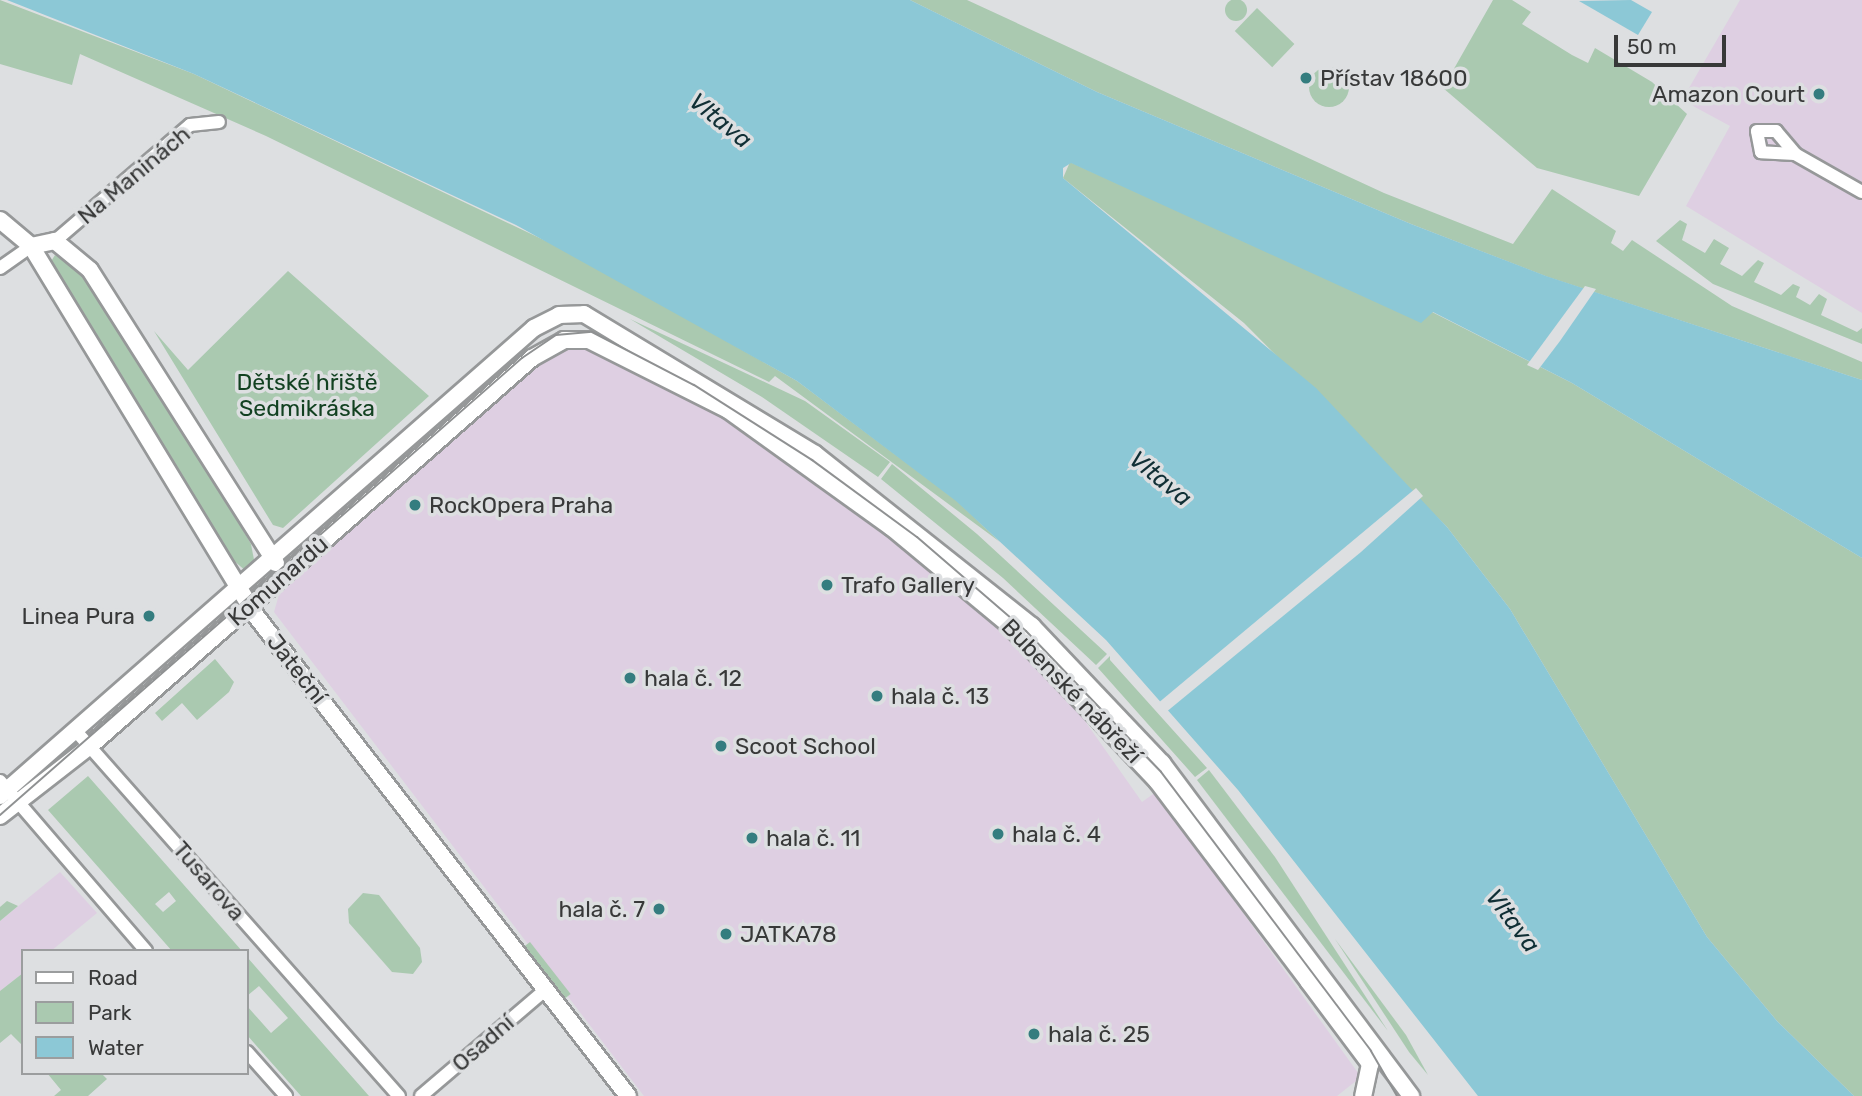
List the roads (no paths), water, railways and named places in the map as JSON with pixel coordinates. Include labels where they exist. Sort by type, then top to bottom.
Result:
[{"type":"street","name":"Na Maninách","points":[[55,241],[190,125],[219,122]]},
{"type":"street","points":[[1795,155],[1862,191]]},
{"type":"street","name":"Jateční","points":[[0,220],[31,246],[250,606],[628,1096]]},
{"type":"street","points":[[0,268],[31,246],[55,241],[90,270],[284,576]]},
{"type":"street","name":"Bubenské nábřeží","points":[[548,320],[573,313],[604,322],[815,454],[967,570],[1146,744],[1315,964],[1410,1096]]},
{"type":"street","name":"Komunardů","points":[[3,789],[75,730],[548,320]]},
{"type":"street","name":"Komunardů","points":[[0,816],[90,747],[553,343]]},
{"type":"street","name":"Bubenské nábřeží","points":[[553,343],[602,343],[728,411],[891,527],[1008,624],[1157,781],[1317,991],[1370,1064],[1363,1096]]},
{"type":"street","name":"Tusarova","points":[[75,730],[399,1096]]},
{"type":"street","points":[[3,789],[144,949]]},
{"type":"street","name":"Osadní","points":[[421,1096],[545,990]]},
{"type":"street","points":[[248,1053],[286,1096]]},
{"type":"water","name":"Vltava","points":[[7,0],[910,0],[1097,92],[1411,224],[1546,276],[1862,380],[1862,558],[1572,383],[1433,312],[1421,323],[1071,163],[1063,168],[1063,178],[1316,388],[1447,527],[1510,609],[1707,937],[1777,1021],[1854,1096],[1478,1096],[1238,790],[1106,640],[956,501],[797,381],[516,225],[194,74]]},
{"type":"water","points":[[1631,0],[1652,12],[1638,35],[1579,1]]},
{"type":"tram line","points":[[0,815],[522,358],[556,335],[592,332],[694,385],[812,460],[917,537],[1026,631],[1161,772],[1371,1051],[1397,1096]]},
{"type":"place","name":"Přístav 18600","points":[[1306,78]]},
{"type":"place","name":"Amazon Court","points":[[1819,94]]},
{"type":"place","name":"RockOpera Praha","points":[[415,505]]},
{"type":"place","name":"Trafo Gallery","points":[[827,585]]},
{"type":"place","name":"Linea Pura","points":[[149,616]]},
{"type":"place","name":"hala č. 12","points":[[630,678]]},
{"type":"place","name":"hala č. 13","points":[[877,696]]},
{"type":"place","name":"Scoot School","points":[[721,746]]},
{"type":"place","name":"hala č. 4","points":[[998,834]]},
{"type":"place","name":"hala č. 11","points":[[752,838]]},
{"type":"place","name":"hala č. 7","points":[[659,909]]},
{"type":"place","name":"JATKA78","points":[[726,934]]},
{"type":"place","name":"hala č. 25","points":[[1034,1034]]},
{"type":"park label","name":"Dětské hřiště Sedmikráska","points":[[307,395]]}]
